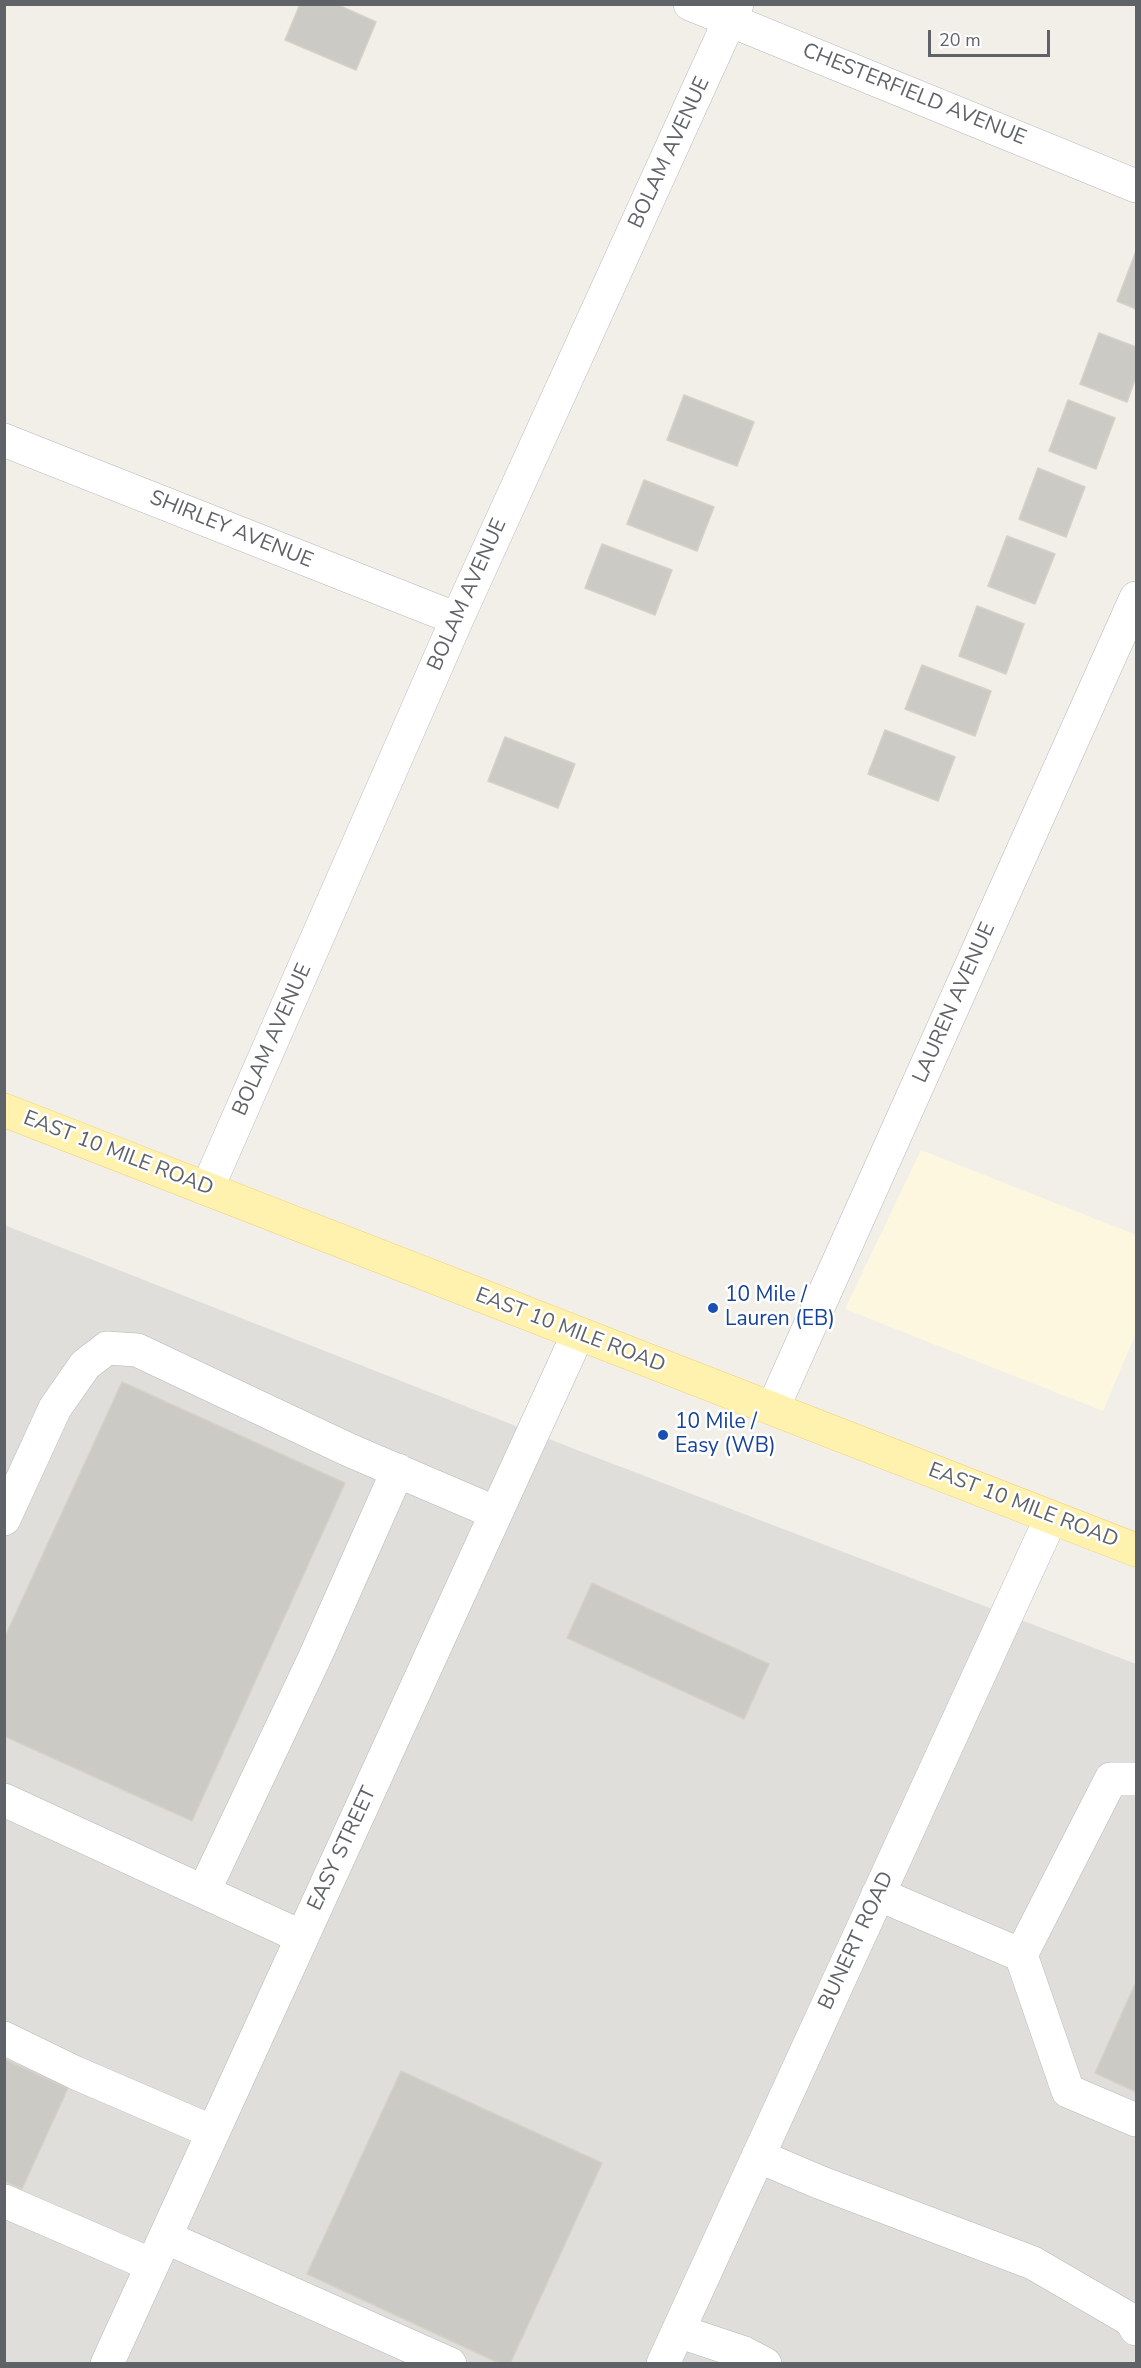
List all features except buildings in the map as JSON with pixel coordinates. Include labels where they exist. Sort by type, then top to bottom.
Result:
[{"type":"main road","name":"EAST 10 MILE ROAD","points":[[4,1110],[1137,1550]]},
{"type":"street","name":"CHESTERFIELD AVENUE","points":[[690,4],[734,12],[1137,186]]},
{"type":"street","name":"BOLAM AVENUE","points":[[207,1189],[457,619],[734,12]]},
{"type":"street","name":"SHIRLEY AVENUE","points":[[4,440],[457,619]]},
{"type":"street","name":"LAUREN AVENUE","points":[[773,1408],[1137,598]]},
{"type":"street","name":"EASY STREET","points":[[107,2364],[578,1334]]},
{"type":"street","points":[[4,1519],[55,1408],[85,1365],[107,1348],[136,1350],[349,1450],[496,1513]]},
{"type":"street","points":[[204,1891],[315,1657],[398,1470]]},
{"type":"street","name":"BUNERT ROAD","points":[[663,2364],[1051,1518]]},
{"type":"street","points":[[1137,1779],[1111,1779],[1021,1955],[1068,2091],[1137,2120]]},
{"type":"street","points":[[4,1800],[302,1936]]},
{"type":"street","points":[[878,1894],[1021,1955]]},
{"type":"street","points":[[4,2038],[76,2073],[213,2132]]},
{"type":"street","points":[[758,2156],[819,2182],[1033,2263],[1131,2320],[1137,2329]]},
{"type":"street","points":[[4,2201],[159,2251],[450,2364]]},
{"type":"street","points":[[678,2331],[744,2353],[765,2364]]},
{"type":"shaded area","points":[[921,1150],[1136,1235],[1136,1333],[1103,1411],[845,1309]]},
{"type":"shaded area","points":[[4,1225],[582,1452],[1136,1664],[1136,2363],[5,2363]]},
{"type":"place","name":"10 Mile / Lauren (EB)","points":[[713,1308]]},
{"type":"place","name":"10 Mile / Easy (WB)","points":[[663,1435]]}]
